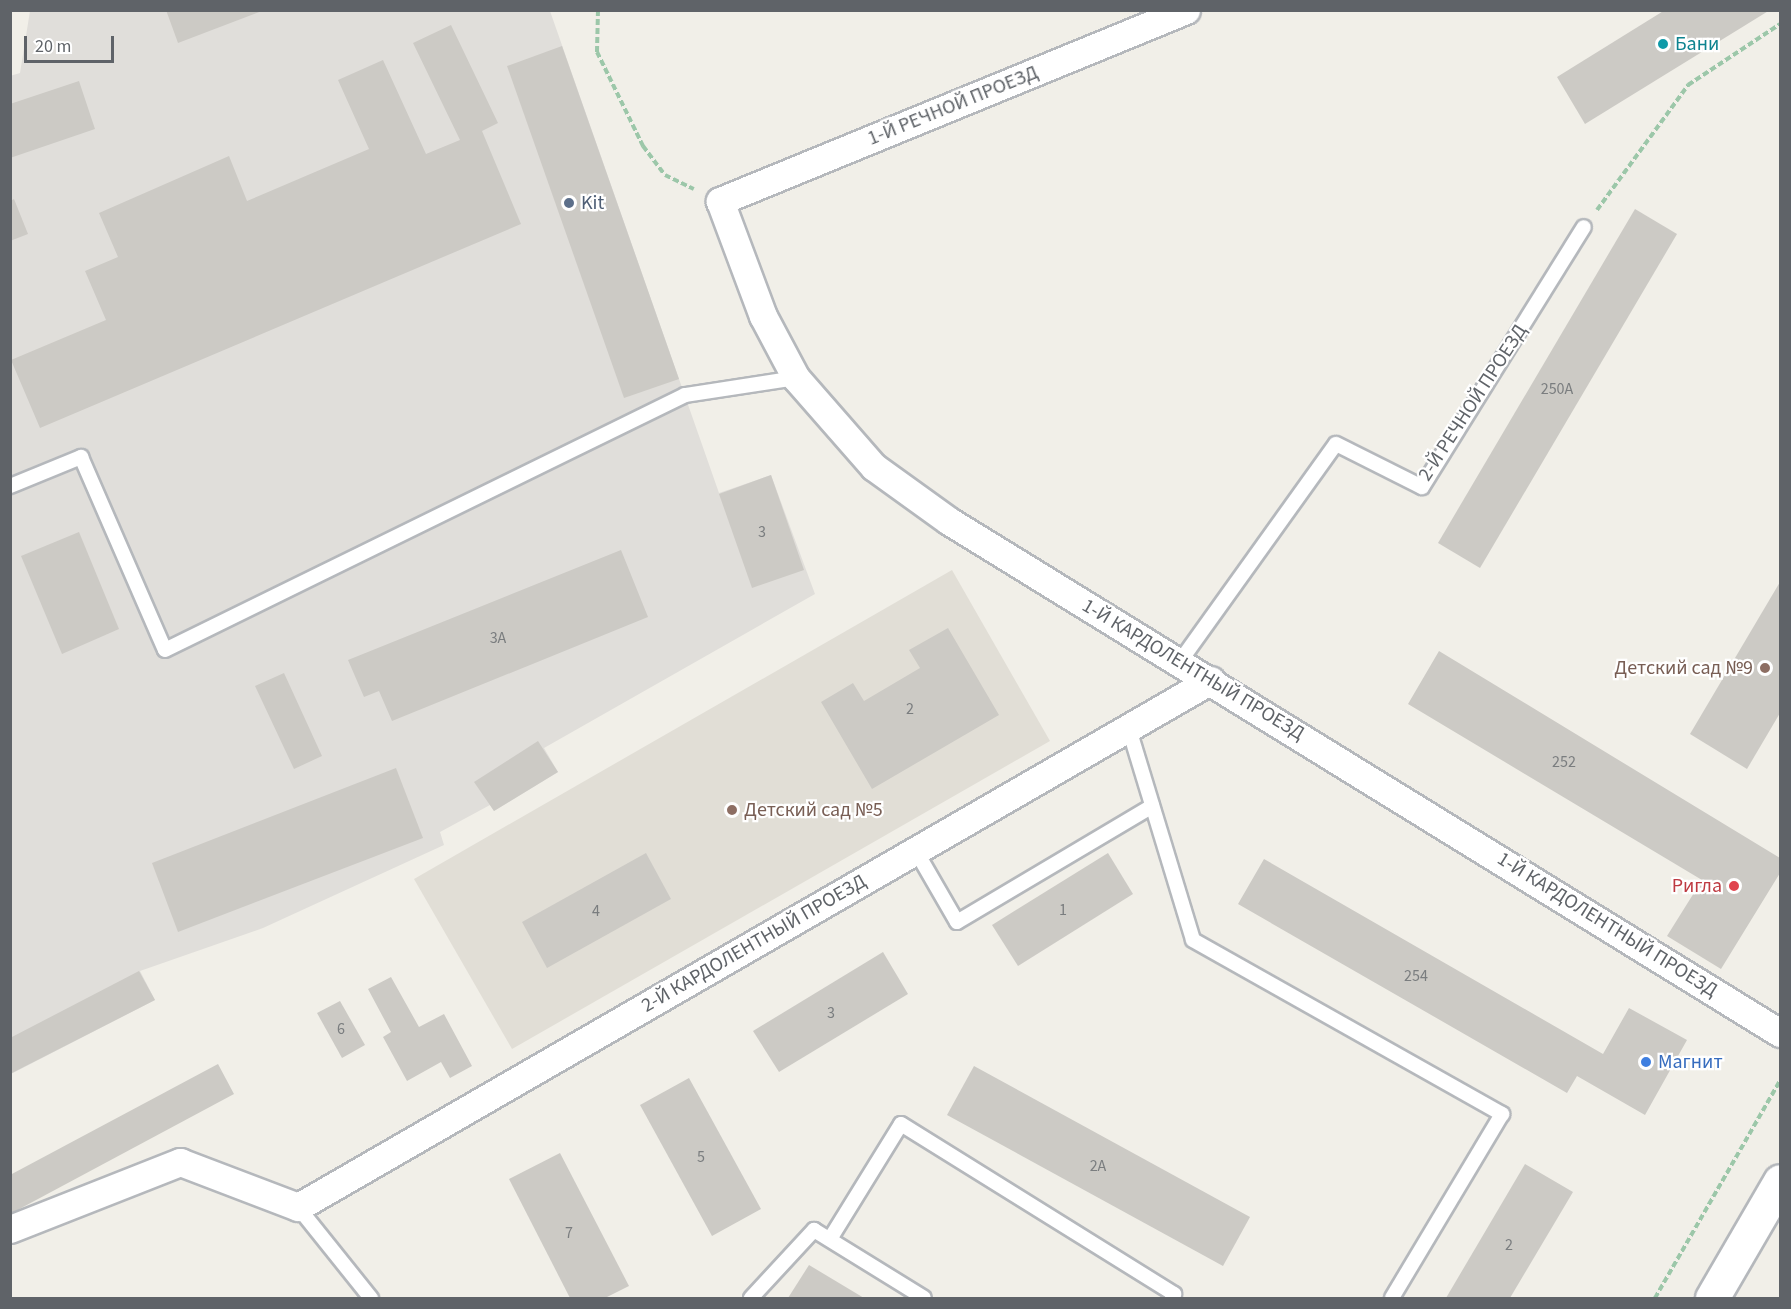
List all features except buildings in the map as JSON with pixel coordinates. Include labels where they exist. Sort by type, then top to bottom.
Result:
[{"type":"main road","points":[[1712,1299],[1780,1181]]},
{"type":"street","name":"1-Й РЕЧНОЙ ПРОЕЗД","points":[[720,201],[1186,10]]},
{"type":"street","name":"1-Й КАРДОЛЕНТНЫЙ ПРОЕЗД","points":[[720,201],[763,316],[796,378],[874,467],[949,520],[1780,1032]]},
{"type":"street","name":"2-Й КАРДОЛЕНТНЫЙ ПРОЕЗД","points":[[298,1207],[1211,680]]},
{"type":"street","points":[[10,1229],[180,1162],[298,1207]]},
{"type":"lane","name":"2-Й РЕЧНОЙ ПРОЕЗД","points":[[1179,663],[1336,444],[1422,487],[1584,227]]},
{"type":"lane","points":[[10,486],[81,457],[165,650],[685,395],[796,378]]},
{"type":"lane","points":[[1129,729],[1193,940],[1502,1114],[1392,1299]]},
{"type":"lane","points":[[916,851],[957,922],[1152,806]]},
{"type":"lane","points":[[830,1239],[901,1124],[1174,1294],[1172,1299]]},
{"type":"lane","points":[[298,1207],[371,1299]]},
{"type":"lane","points":[[751,1299],[814,1230],[924,1299]]},
{"type":"path","points":[[598,10],[597,52],[643,147],[665,175],[720,201]]},
{"type":"path","points":[[1584,227],[1688,85],[1780,24]]},
{"type":"path","points":[[1655,1299],[1780,1081]]},
{"type":"shaded area","points":[[30,11],[550,11],[719,493],[771,475],[815,594],[544,748],[558,772],[494,811],[490,805],[440,832],[444,845],[263,928],[140,971],[155,1000],[11,1074],[10,76],[20,73]]},
{"type":"shaded area","name":"Детский сад №5","points":[[952,570],[1050,741],[512,1049],[414,879]]},
{"type":"place","name":"Бани","points":[[1663,44]]},
{"type":"place","name":"Kit","points":[[569,203]]},
{"type":"place","name":"Детский сад №9","points":[[1765,668]]},
{"type":"place","name":"Детский сад №5","points":[[732,810]]},
{"type":"place","name":"Ригла","points":[[1734,886]]},
{"type":"place","name":"Магнит","points":[[1646,1062]]}]
